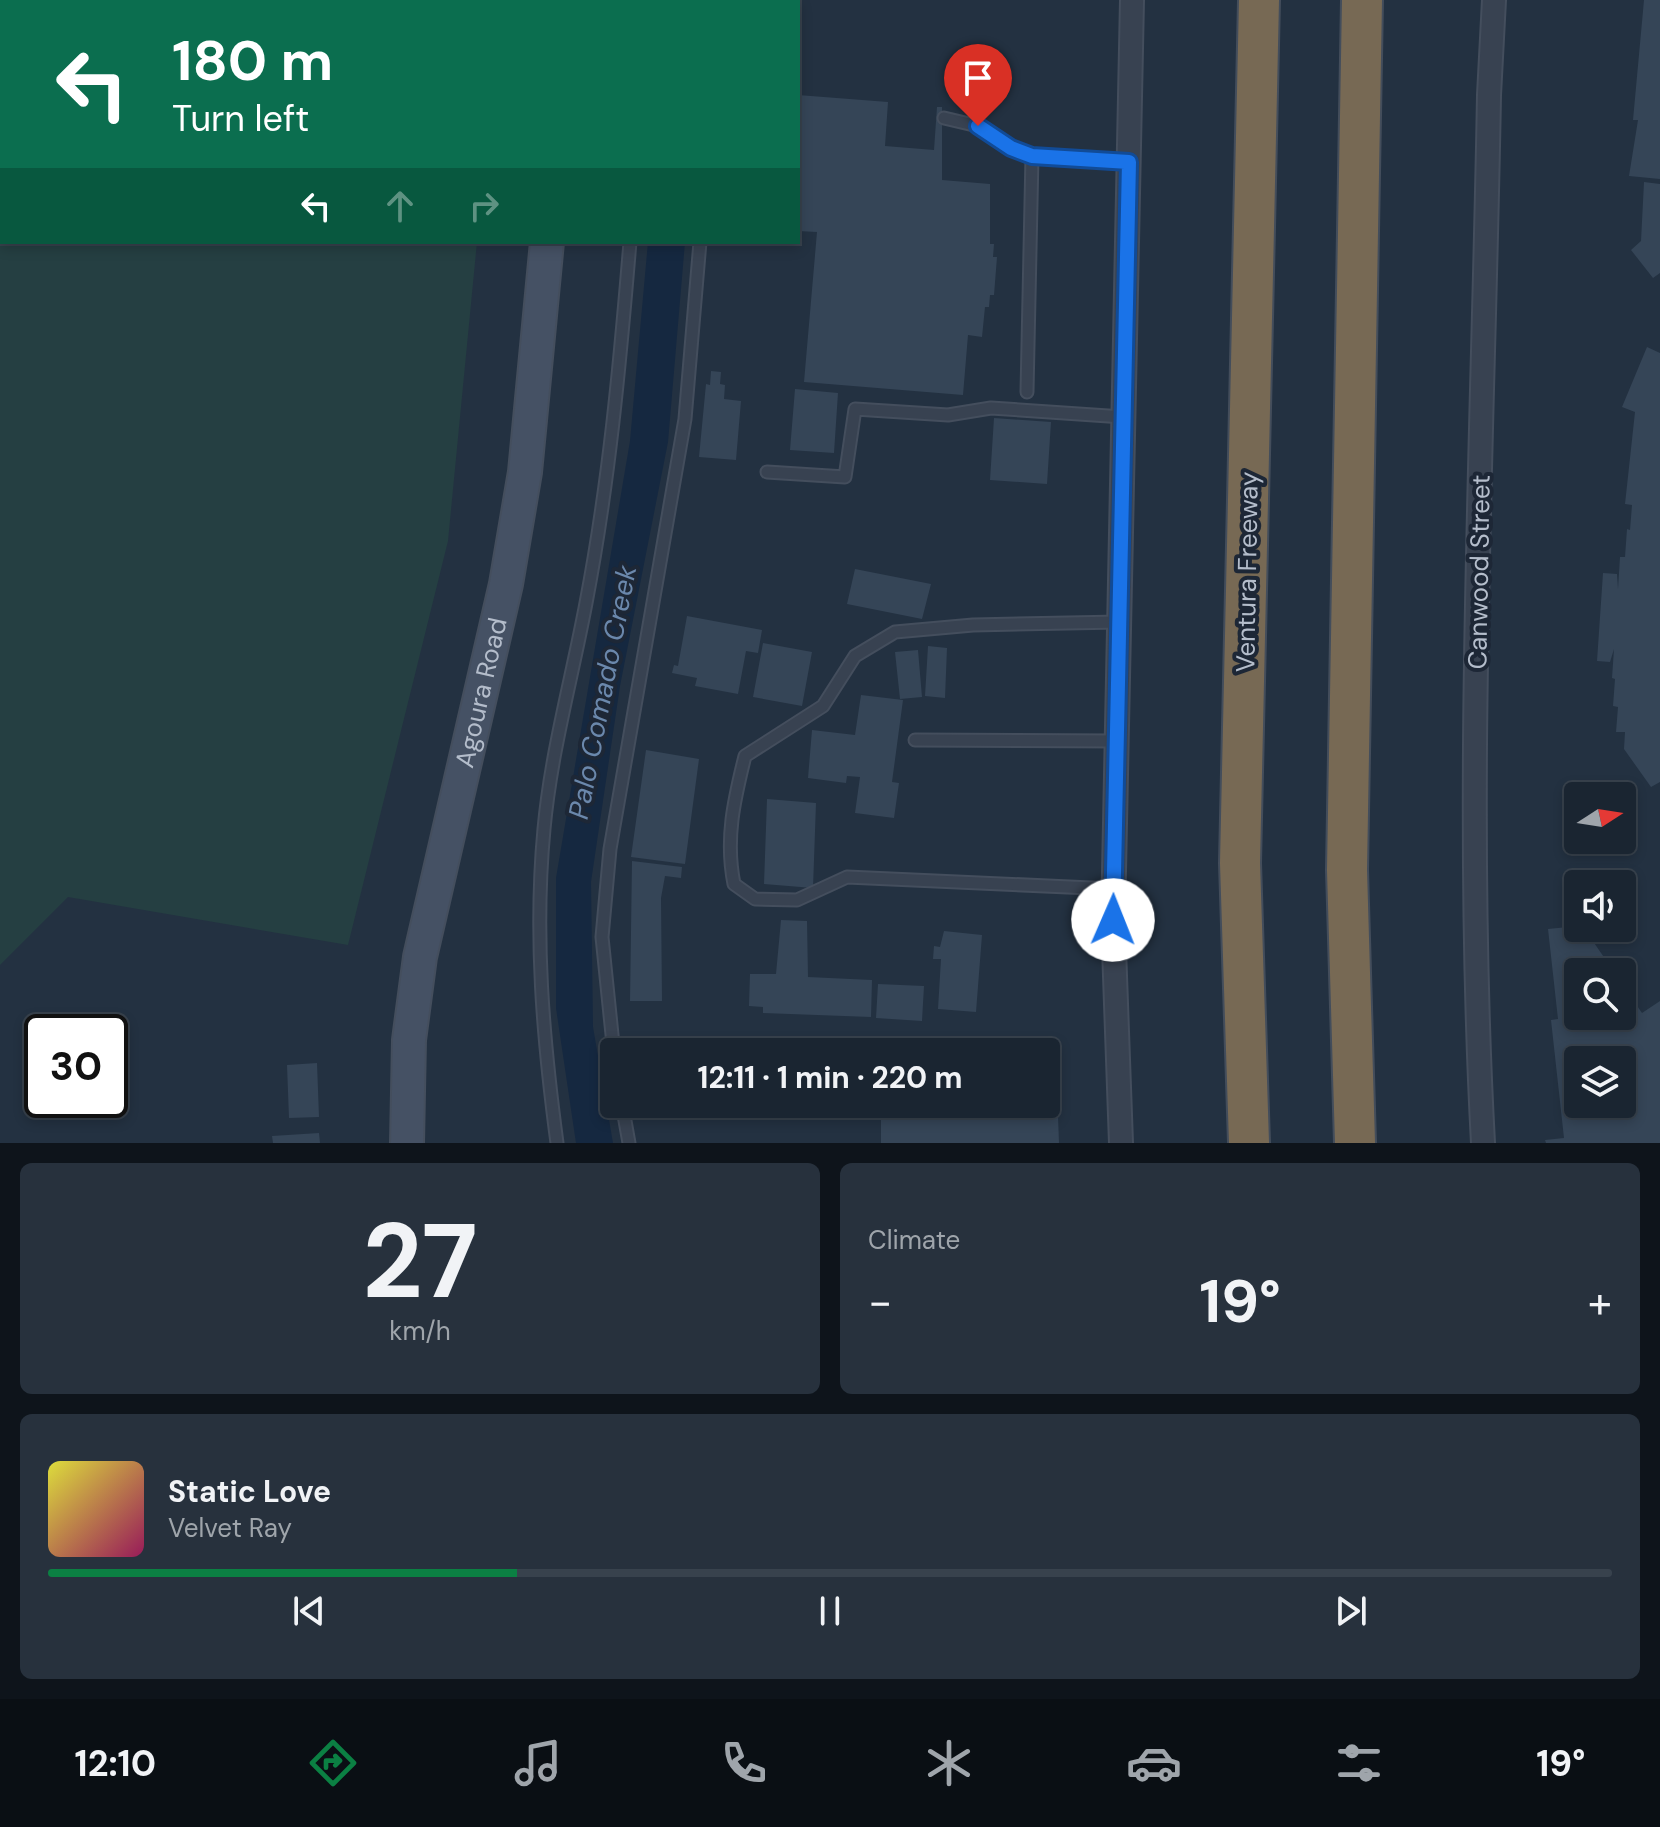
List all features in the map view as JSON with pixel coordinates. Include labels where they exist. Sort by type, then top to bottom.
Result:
[{"type":"highway","name":"Ventura Freeway","points":[[1249,1143],[1240,863],[1259,0]]},
{"type":"highway","points":[[1355,1143],[1347,870],[1362,0]]},
{"type":"main road","name":"Agoura Road","points":[[407,1143],[409,1040],[420,957],[506,584],[525,472],[547,244]]},
{"type":"street","points":[[1121,1143],[1113,889],[1132,0]]},
{"type":"street","name":"Canwood Street","points":[[1483,1143],[1477,1020],[1474,805],[1488,110],[1494,0]]},
{"type":"lane","points":[[944,118],[978,126],[1011,148],[1032,156],[1129,162]]},
{"type":"lane","points":[[1027,392],[1032,156]]},
{"type":"lane","points":[[557,1143],[543,1036],[539,947],[544,828],[556,742],[587,602],[615,426],[630,244]]},
{"type":"lane","points":[[612,1038],[602,937],[610,849],[685,419],[700,244]]},
{"type":"lane","points":[[767,472],[845,477],[855,409],[948,415],[991,408],[1123,417]]},
{"type":"lane","points":[[1113,889],[847,877],[797,900],[755,899],[734,884],[728,853],[732,806],[745,756],[823,706],[855,656],[895,632],[973,625],[1119,622]]},
{"type":"lane","points":[[915,740],[1117,741]]},
{"type":"lane","points":[[625,1118],[629,1143]]},
{"type":"green space","points":[[0,244],[477,244],[448,541],[348,945],[68,897],[0,965]]},
{"type":"water","name":"Palo Comado Creek","points":[[648,244],[685,244],[668,442],[620,686],[591,882],[593,1027],[600,1068],[600,1118],[609,1118],[613,1143],[576,1143],[556,1008],[556,878],[630,441]]},
{"type":"building","points":[[1644,0],[1660,0],[1660,179],[1629,176],[1638,120],[1633,120]]},
{"type":"building","points":[[800,95],[888,102],[885,146],[934,150],[937,107],[942,107],[942,180],[990,184],[990,244],[994,244],[993,257],[997,257],[994,295],[990,295],[989,307],[985,307],[982,337],[968,335],[963,395],[804,382],[817,232],[800,231]]},
{"type":"building","points":[[1644,182],[1660,184],[1660,273],[1653,278],[1631,250],[1641,241]]},
{"type":"building","points":[[1647,347],[1660,353],[1660,782],[1651,787],[1624,749],[1625,732],[1616,732],[1618,707],[1613,706],[1615,679],[1612,678],[1614,649],[1610,662],[1597,661],[1603,573],[1617,574],[1618,589],[1620,557],[1625,557],[1627,529],[1630,530],[1632,505],[1625,504],[1635,412],[1622,407]]},
{"type":"building","points":[[711,371],[721,372],[720,384],[725,385],[724,399],[741,401],[736,460],[699,457],[706,384],[710,385]]},
{"type":"building","points":[[795,389],[838,393],[834,453],[790,450]]},
{"type":"building","points":[[994,418],[1051,422],[1047,484],[990,480]]},
{"type":"building","points":[[855,569],[931,584],[922,619],[847,604]]},
{"type":"building","points":[[687,616],[762,630],[758,653],[746,651],[738,694],[695,686],[697,678],[672,673],[674,665],[678,666]]},
{"type":"building","points":[[763,643],[812,652],[802,706],[753,697]]},
{"type":"building","points":[[928,646],[947,648],[945,698],[925,696]]},
{"type":"building","points":[[918,650],[922,697],[900,699],[895,652]]},
{"type":"building","points":[[861,695],[903,700],[892,782],[899,783],[894,818],[855,813],[860,777],[847,776],[846,783],[808,778],[812,730],[855,735]]},
{"type":"building","points":[[646,750],[699,759],[685,864],[631,857]]},
{"type":"building","points":[[767,799],[816,803],[813,888],[764,884]]},
{"type":"building","points":[[632,861],[682,867],[681,878],[665,876],[661,898],[662,1001],[630,1001]]},
{"type":"building","points":[[781,920],[807,921],[808,977],[872,980],[871,1017],[763,1013],[763,1007],[749,1006],[750,974],[776,974]]},
{"type":"building","points":[[1564,927],[1564,942],[1594,942],[1604,958],[1564,958],[1564,1030],[1636,1030],[1636,1004],[1642,1013],[1660,1001],[1660,1143],[1546,1143],[1545,1140],[1564,1138],[1551,1020],[1558,1019],[1548,929]]},
{"type":"building","points":[[944,931],[982,935],[976,1012],[938,1009],[941,959],[933,959],[934,946],[940,947]]},
{"type":"building","points":[[878,984],[924,986],[922,1021],[876,1018]]},
{"type":"building","points":[[317,1063],[319,1117],[289,1118],[287,1065]]},
{"type":"building","points":[[881,1118],[1058,1118],[1059,1143],[881,1143]]},
{"type":"building","points":[[319,1133],[320,1143],[273,1143],[272,1136]]},
{"type":"route","points":[[978,126],[1011,148],[1032,156],[1129,162],[1113,920]]}]
